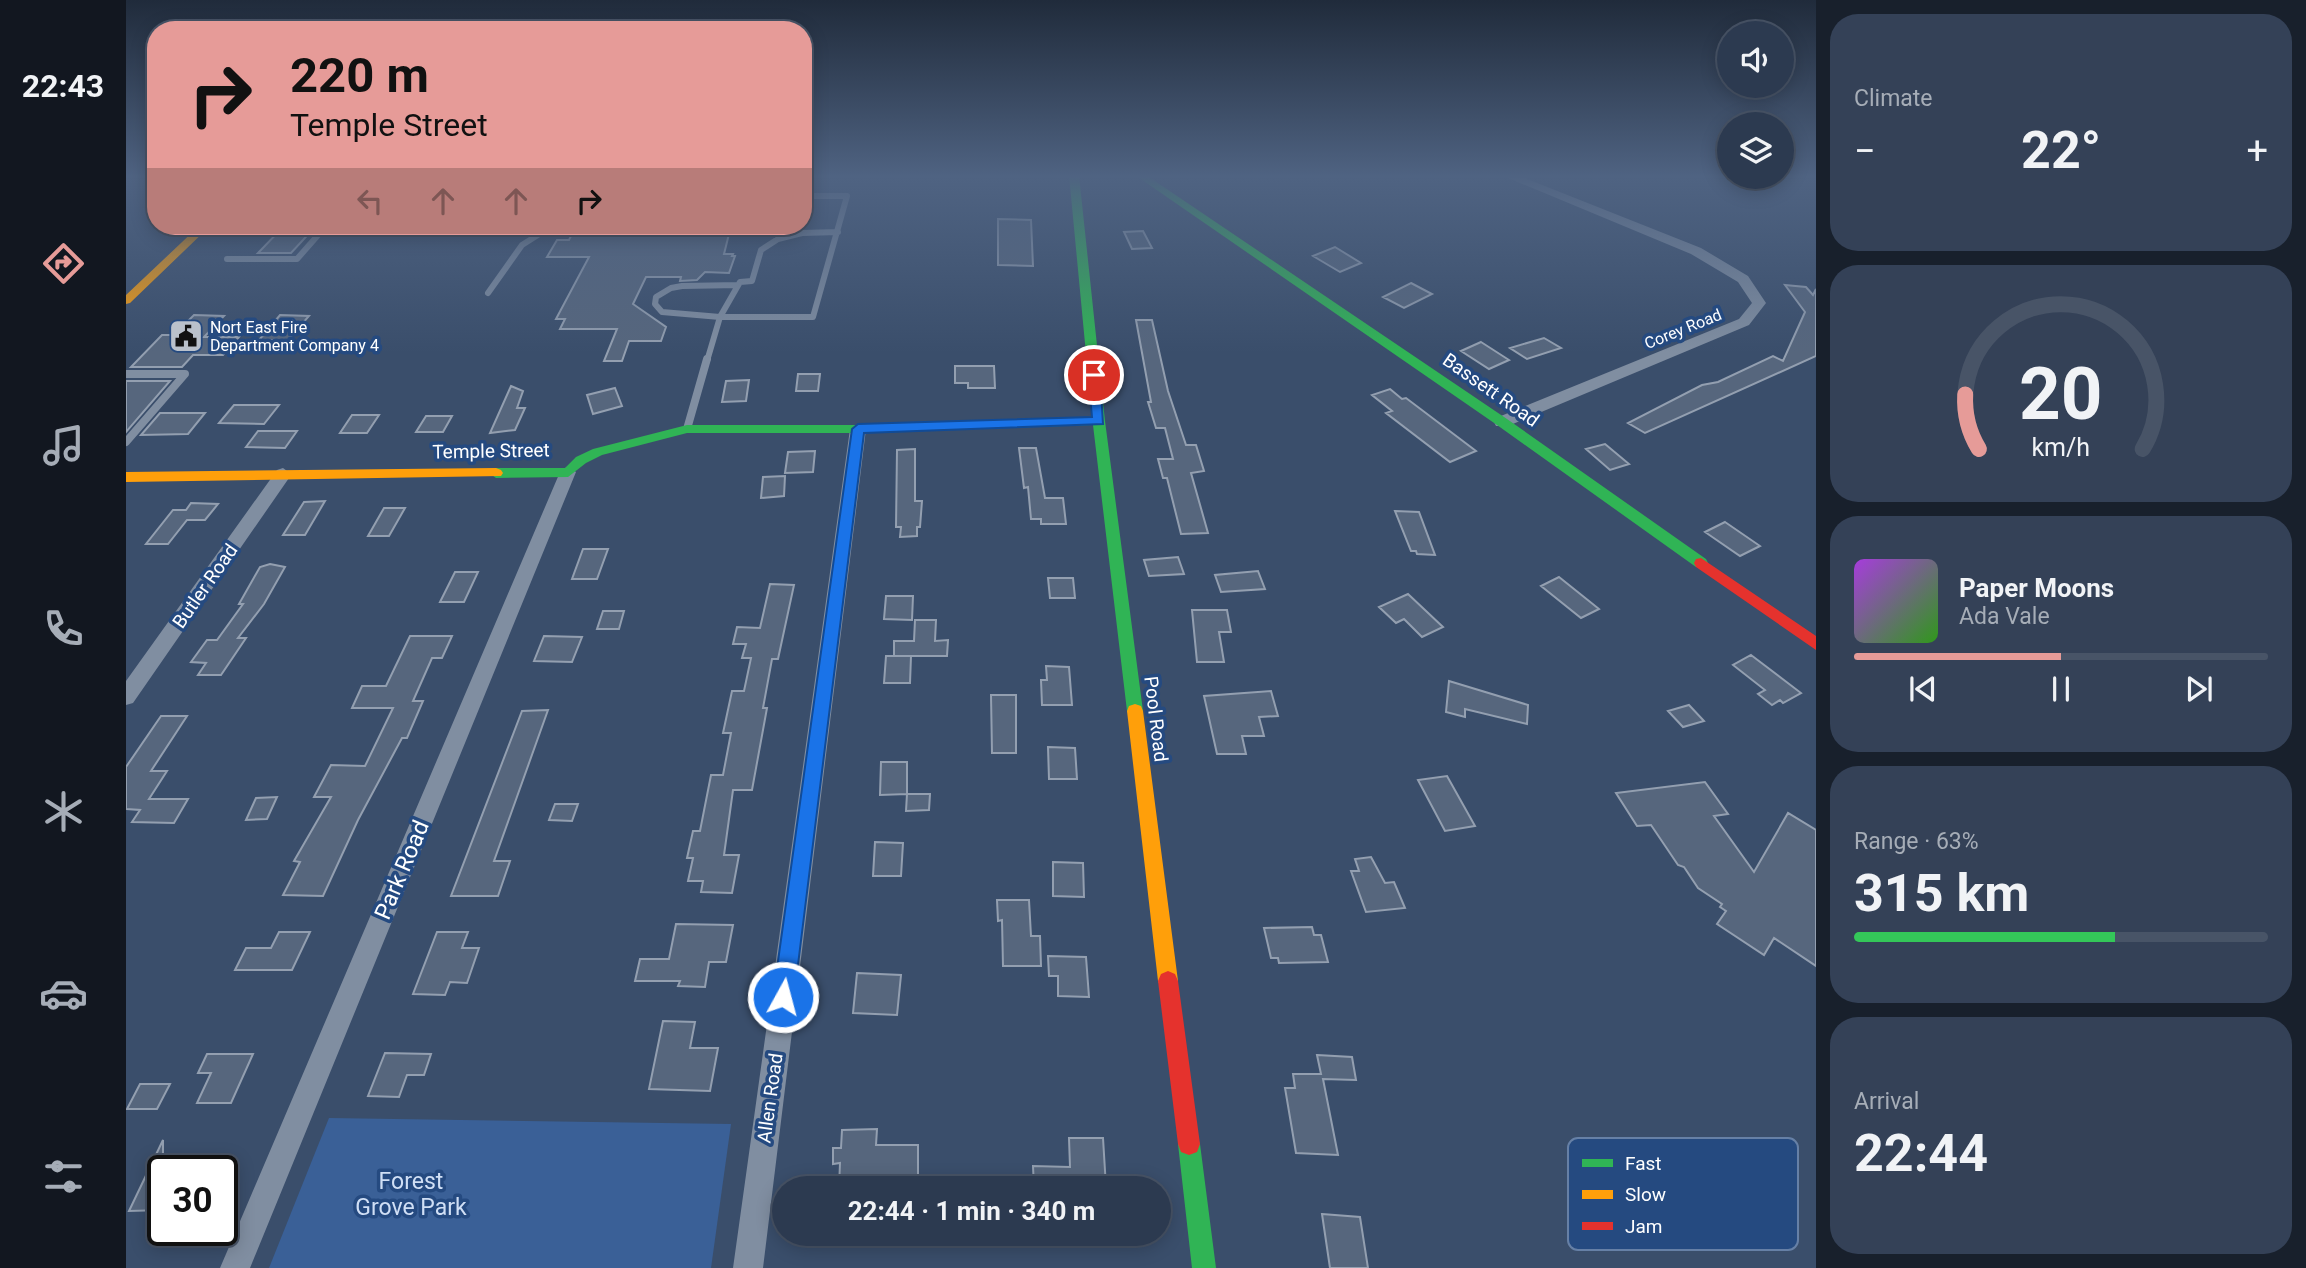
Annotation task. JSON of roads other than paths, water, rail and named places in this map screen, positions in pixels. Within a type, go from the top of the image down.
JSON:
[{"type":"street","name":"Pool Road","points":[[1080,234],[1098,421],[1204,1268]]},
{"type":"street","name":"Bassett Road","points":[[1227,234],[1502,422],[1816,644]]},
{"type":"street","name":"Corey Road","points":[[1502,422],[1744,322],[1759,303],[1743,279],[1696,251],[1654,234]]},
{"type":"street","points":[[126,301],[196,235]]},
{"type":"street","name":"Temple Street","points":[[126,477],[568,472],[581,460],[598,452],[687,429],[858,429],[1098,421]]},
{"type":"street","name":"Allen Road","points":[[748,1268],[858,429]]},
{"type":"street","name":"Park Road","points":[[235,1268],[568,472]]},
{"type":"street","name":"Butler Road","points":[[126,698],[283,474]]},
{"type":"lane","points":[[738,285],[671,288],[656,297],[655,304],[662,312],[720,317],[813,317],[837,234]]},
{"type":"lane","points":[[227,259],[297,259],[318,235]]},
{"type":"lane","points":[[488,293],[522,245],[538,235]]},
{"type":"lane","points":[[778,239],[779,235]]},
{"type":"lane","points":[[687,429],[720,317],[740,282],[752,281],[761,250],[778,239],[794,235]]},
{"type":"lane","points":[[126,374],[185,374],[126,442]]},
{"type":"place","name":"Nort East Fire Department Company 4","points":[[186,336]]},
{"type":"park label","name":"Forest Grove Park","points":[[411,1194]]}]
